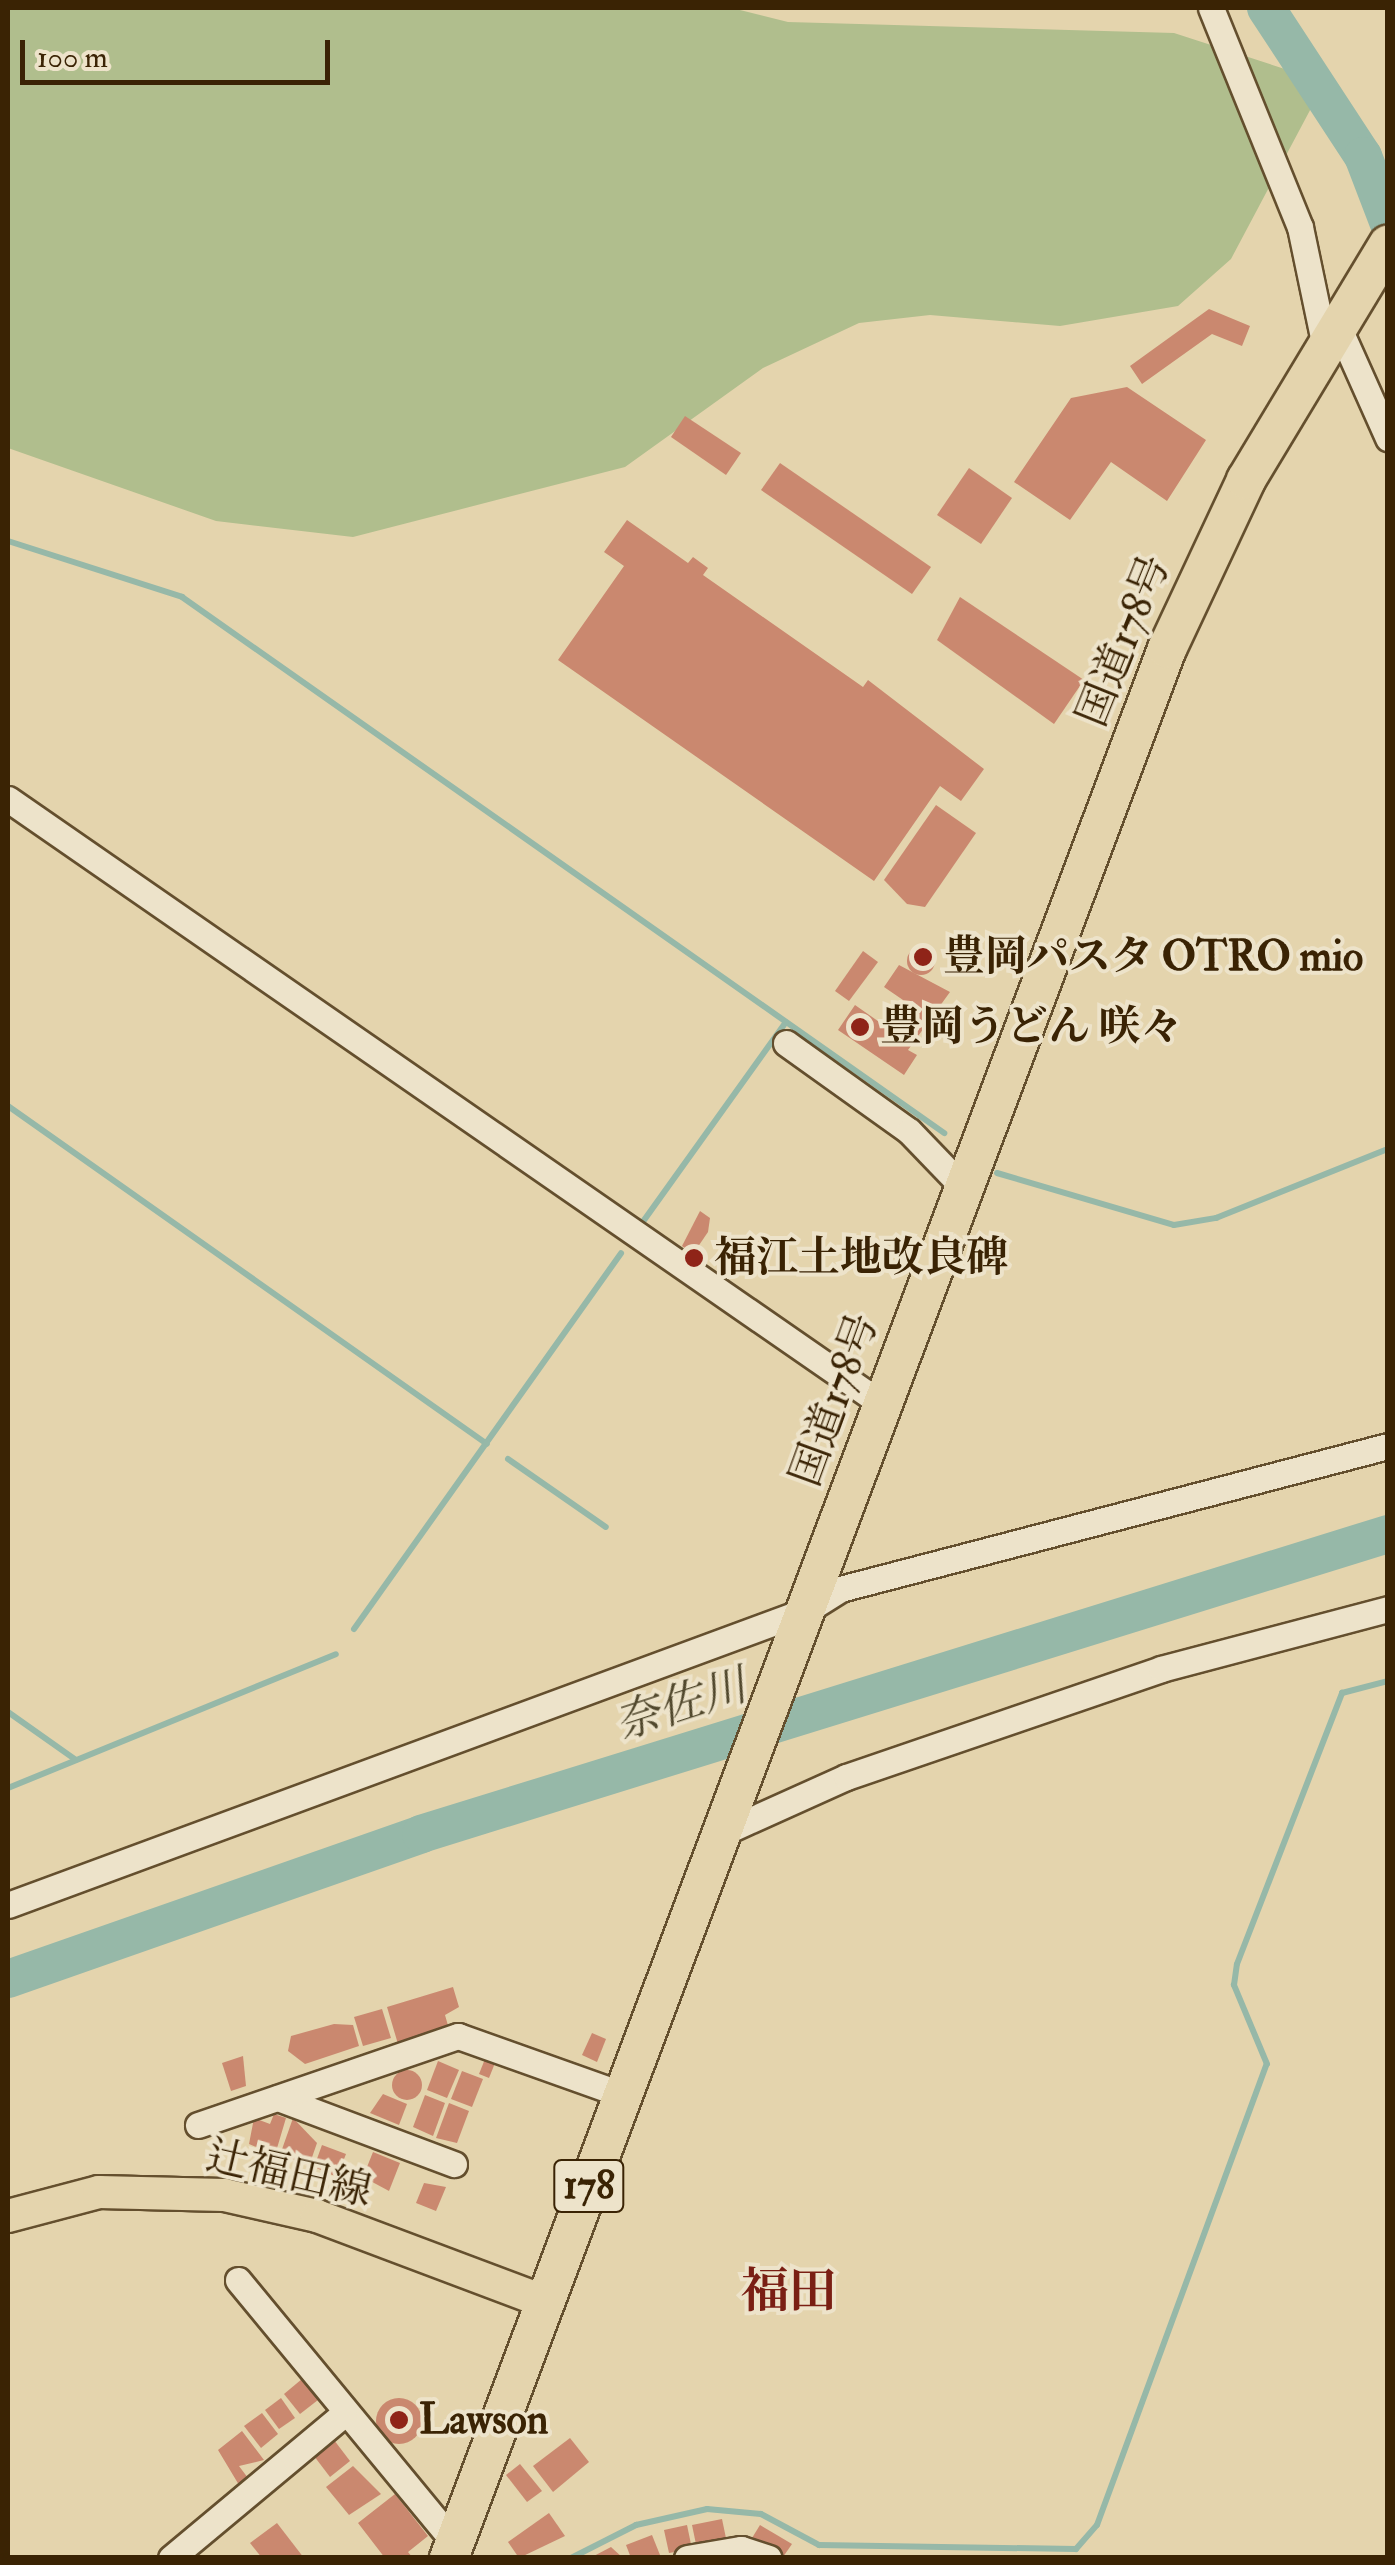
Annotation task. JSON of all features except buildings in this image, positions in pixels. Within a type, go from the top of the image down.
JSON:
[{"type":"highway","name":"国道178号","points":[[451,2550],[803,1619],[962,1186],[1184,608],[1340,323],[1388,245]]},
{"type":"main road","name":"辻福田線","points":[[8,2216],[99,2192],[224,2195],[317,2216],[543,2301]]},
{"type":"street","points":[[1211,8],[1388,438]]},
{"type":"street","points":[[8,799],[882,1404]]},
{"type":"street","points":[[786,1043],[910,1131],[962,1186]]},
{"type":"street","points":[[8,1905],[803,1619],[840,1589],[1388,1446]]},
{"type":"street","points":[[726,1824],[846,1776],[1142,1676],[1388,1609]]},
{"type":"street","points":[[198,2125],[458,2036],[624,2095]]},
{"type":"street","points":[[278,2098],[454,2164]]},
{"type":"street","points":[[238,2280],[451,2550]]},
{"type":"street","points":[[171,2558],[344,2414]]},
{"type":"street","points":[[687,2558],[742,2549],[769,2558]]},
{"type":"green space","points":[[8,8],[732,8],[788,22],[1174,33],[1325,82],[1231,259],[1178,306],[1060,326],[930,315],[859,323],[763,368],[625,467],[353,537],[216,521],[8,448]]},
{"type":"waterway","points":[[1266,8],[1363,156],[1388,221]]},
{"type":"waterway","points":[[8,541],[182,597],[944,1133]]},
{"type":"waterway","points":[[642,1223],[786,1022]]},
{"type":"waterway","points":[[8,1106],[487,1444]]},
{"type":"waterway","points":[[997,1173],[1174,1225],[1216,1218],[1388,1149]]},
{"type":"waterway","points":[[354,1629],[621,1253]]},
{"type":"waterway","points":[[508,1459],[606,1527]]},
{"type":"waterway","name":"奈佐川","points":[[8,1979],[421,1834],[1388,1534]]},
{"type":"waterway","points":[[8,1788],[336,1654]]},
{"type":"waterway","points":[[571,2558],[636,2525],[707,2509],[761,2514],[819,2545],[1076,2549],[1097,2525],[1267,2064],[1234,1985],[1237,1964],[1342,1693],[1388,1681]]},
{"type":"waterway","points":[[8,1712],[76,1760]]},
{"type":"place","name":"豊岡パスタ OTRO mio","points":[[923,957]]},
{"type":"place","name":"豊岡うどん 咲々","points":[[860,1027]]},
{"type":"place","name":"福江土地改良碑","points":[[694,1258]]},
{"type":"place","name":"Lawson","points":[[399,2420]]},
{"type":"district","name":"福田","points":[[789,2293]]}]
